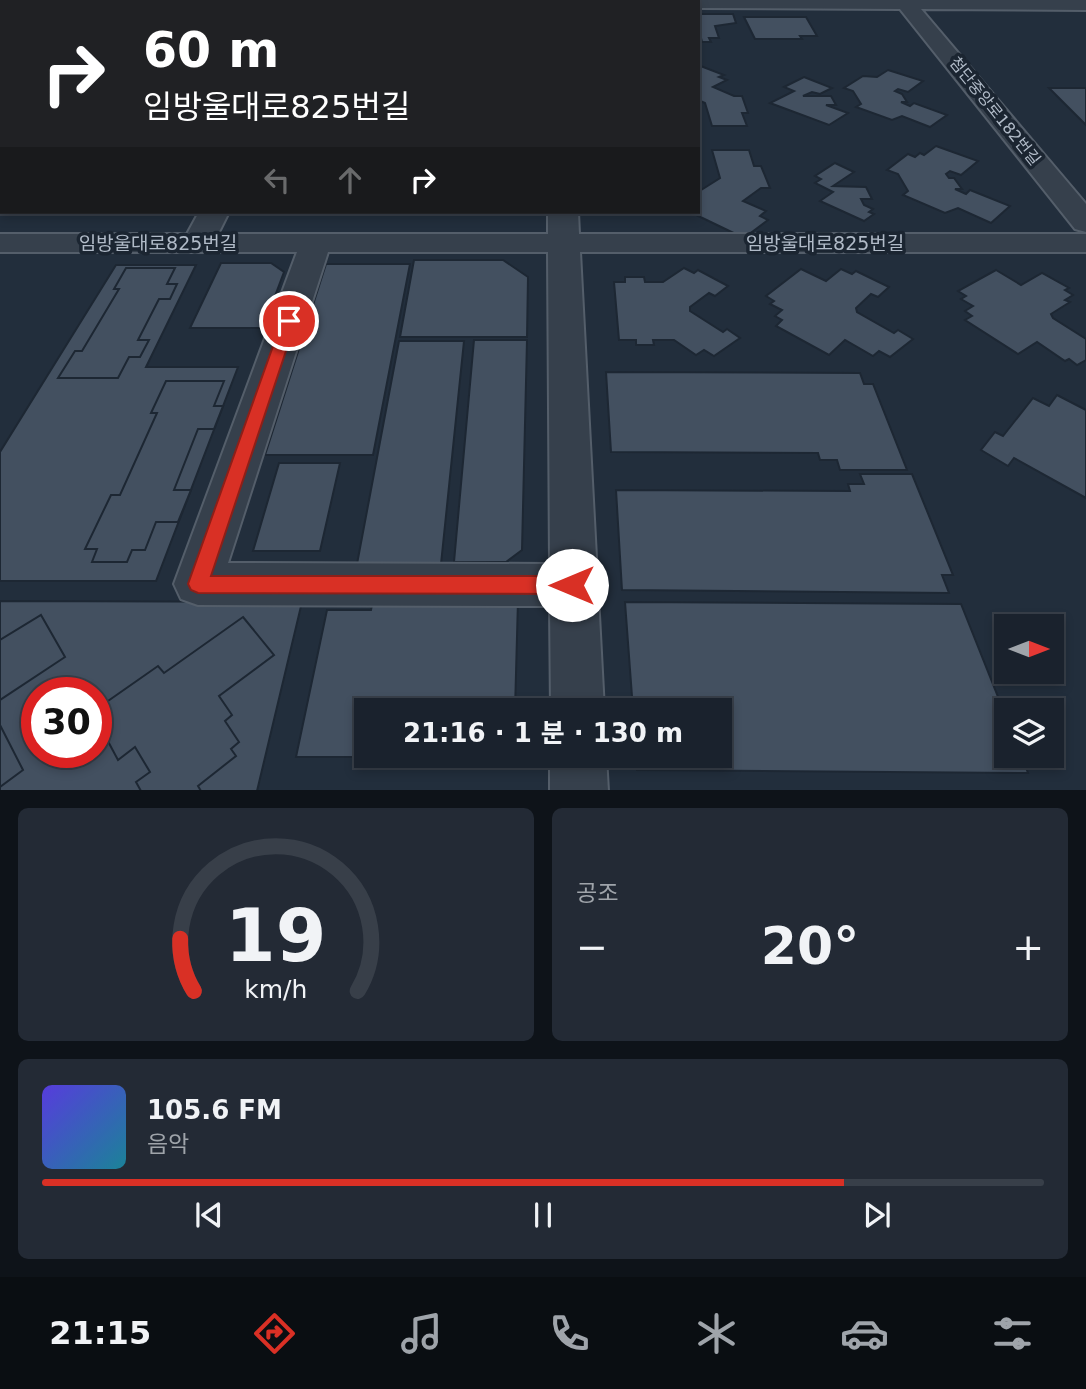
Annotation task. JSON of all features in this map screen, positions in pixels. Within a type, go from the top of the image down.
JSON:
[{"type":"street","name":"첨단중앙로182번길","points":[[904,1],[1086,223]]},
{"type":"street","points":[[700,2],[1086,4]]},
{"type":"street","points":[[198,243],[213,214]]},
{"type":"street","points":[[564,228],[577,698]]},
{"type":"street","name":"임방울대로825번길","points":[[0,243],[316,242],[564,228],[1086,243]]},
{"type":"street","points":[[316,242],[198,584],[572,585]]},
{"type":"street","points":[[578,768],[579,790]]},
{"type":"building","points":[[700,14],[733,14],[736,23],[715,26],[719,38],[709,38],[711,42],[702,42]]},
{"type":"building","points":[[744,17],[806,17],[817,36],[800,36],[802,39],[755,39]]},
{"type":"building","points":[[700,66],[724,75],[719,77],[727,80],[713,87],[734,96],[742,96],[748,113],[742,113],[747,126],[712,126],[705,103],[700,101]]},
{"type":"building","points":[[888,70],[923,81],[908,92],[898,89],[895,91],[902,94],[907,102],[901,102],[910,106],[914,103],[947,115],[930,127],[902,116],[892,120],[856,107],[861,104],[853,91],[844,88],[863,76],[877,77]]},
{"type":"building","points":[[804,77],[832,88],[820,94],[812,92],[803,96],[831,96],[836,105],[826,105],[848,113],[829,125],[770,103],[794,91],[784,87]]},
{"type":"building","points":[[1049,88],[1086,88],[1086,125]]},
{"type":"building","points":[[936,146],[978,161],[961,175],[950,171],[946,174],[949,178],[954,178],[962,189],[955,189],[966,194],[970,190],[1010,206],[991,223],[958,208],[945,213],[903,195],[908,191],[898,174],[887,170],[908,154],[915,157],[920,153],[924,155]]},
{"type":"building","points":[[712,150],[749,150],[754,166],[761,166],[770,188],[761,188],[743,201],[766,211],[760,216],[768,220],[744,238],[694,214],[700,214],[700,191],[720,178]]},
{"type":"building","points":[[835,163],[854,172],[833,186],[866,187],[872,199],[861,199],[864,205],[873,209],[869,212],[874,214],[864,221],[820,201],[833,192],[815,183],[821,179],[815,176]]},
{"type":"building","points":[[414,260],[503,260],[528,277],[527,337],[400,337]]},
{"type":"building","points":[[221,263],[271,263],[284,272],[263,328],[190,328]]},
{"type":"building","points":[[326,264],[410,264],[373,455],[265,455]]},
{"type":"building","points":[[116,265],[196,265],[146,367],[238,367],[156,581],[0,581],[0,452]]},
{"type":"building","points":[[126,268],[175,268],[167,284],[177,284],[170,299],[159,299],[138,340],[149,340],[140,357],[129,357],[118,378],[58,378],[75,351],[82,351],[119,289],[114,289]]},
{"type":"building","points":[[684,268],[694,273],[698,270],[728,286],[715,296],[709,293],[690,307],[690,311],[723,332],[727,329],[740,338],[714,356],[704,350],[696,355],[674,340],[653,340],[654,345],[636,345],[636,340],[619,340],[614,282],[625,282],[625,277],[644,277],[645,282],[663,282]]},
{"type":"building","points":[[801,269],[826,281],[841,269],[852,274],[856,271],[889,287],[878,297],[871,294],[856,308],[857,312],[894,333],[898,330],[913,339],[890,357],[879,351],[873,356],[845,340],[829,355],[776,326],[782,320],[775,316],[782,310],[770,304],[774,301],[766,296]]},
{"type":"building","points":[[996,270],[1021,285],[1042,273],[1069,288],[1065,290],[1073,295],[1065,300],[1070,302],[1051,314],[1086,339],[1086,360],[1077,365],[1069,359],[1065,361],[1037,342],[1018,354],[965,320],[972,316],[965,311],[973,306],[961,299],[966,296],[958,291]]},
{"type":"building","points":[[474,340],[527,340],[522,550],[506,562],[454,562]]},
{"type":"building","points":[[399,341],[464,341],[441,564],[357,564]]},
{"type":"building","points":[[606,372],[860,373],[864,384],[873,384],[907,470],[840,470],[837,460],[820,460],[818,453],[611,452]]},
{"type":"building","points":[[166,381],[224,381],[214,406],[223,406],[214,429],[198,429],[174,490],[191,490],[178,522],[156,522],[145,550],[132,550],[127,562],[92,562],[97,549],[85,549],[111,495],[120,495],[157,413],[151,413]]},
{"type":"building","points":[[1057,395],[1086,410],[1086,498],[1014,458],[1008,466],[981,450],[995,432],[1003,436],[1033,398],[1049,406]]},
{"type":"building","points":[[279,463],[340,463],[320,551],[253,551]]},
{"type":"building","points":[[860,474],[912,474],[953,575],[942,575],[949,593],[622,590],[616,490],[850,491],[848,484],[864,484]]},
{"type":"building","points":[[373,600],[518,600],[515,698],[354,698],[354,757],[296,757],[327,610],[371,610]]},
{"type":"building","points":[[0,601],[302,602],[257,790],[0,790]]},
{"type":"building","points":[[625,602],[961,604],[998,698],[994,698],[994,768],[1026,768],[1028,773],[637,770],[732,768],[732,698],[632,698]]},
{"type":"building","points":[[41,615],[65,657],[35,677],[21,677],[21,686],[0,700],[0,640]]},
{"type":"building","points":[[243,617],[274,655],[219,696],[232,715],[225,721],[239,742],[231,749],[236,756],[198,786],[200,790],[140,790],[136,782],[150,772],[135,747],[118,760],[112,749],[112,698],[158,666],[164,673]]},
{"type":"building","points":[[0,725],[23,770],[0,787]]},
{"type":"route","points":[[289,321],[198,584],[572,585]]}]
